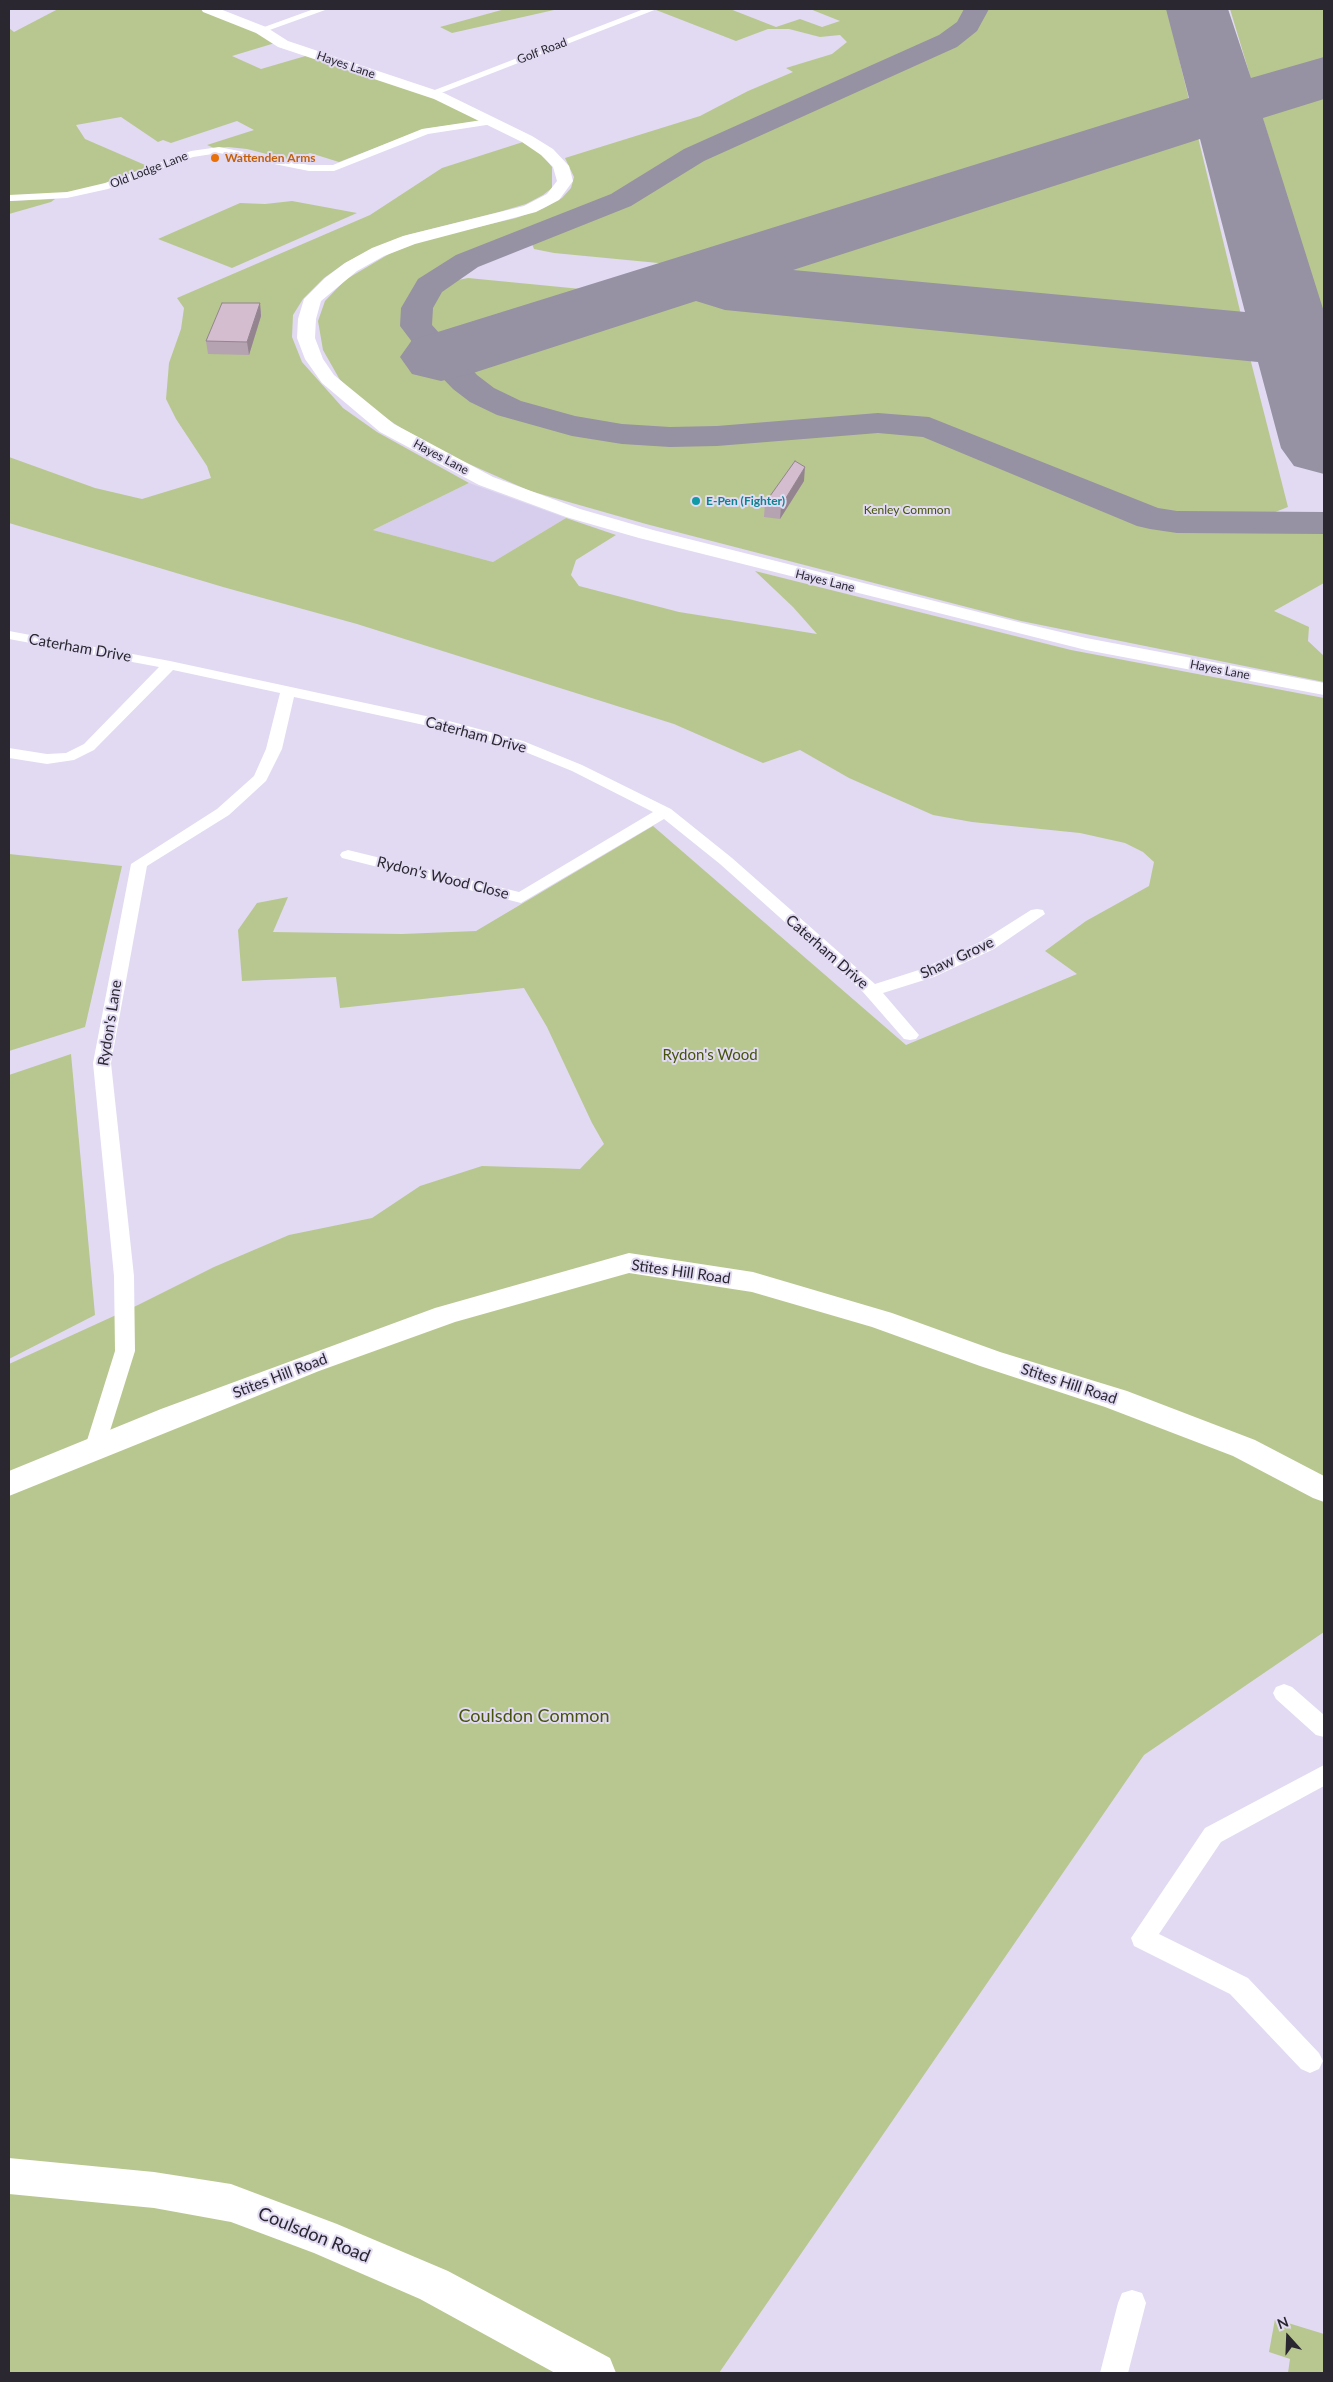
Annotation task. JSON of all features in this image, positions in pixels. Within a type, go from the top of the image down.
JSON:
[{"type":"street","name":"Hayes Lane","points":[[208,9],[261,30],[283,44],[432,93],[466,108],[548,152],[561,166],[565,181],[553,197],[530,209],[409,240],[378,252],[351,267],[313,299],[307,319],[306,338],[314,359],[328,379],[356,405],[387,428],[486,481],[573,513],[646,534],[1095,646],[1324,689]]},
{"type":"street","points":[[261,30],[323,9]]},
{"type":"street","name":"Golf Road","points":[[432,93],[652,9]]},
{"type":"street","name":"Old Lodge Lane","points":[[9,198],[62,196],[108,186],[191,154],[219,150],[309,168],[334,168],[426,132],[489,122]]},
{"type":"street","name":"Caterham Drive","points":[[9,635],[170,665],[518,744],[576,768],[665,812],[726,861],[872,991],[910,1035]]},
{"type":"street","points":[[9,753],[47,759],[69,757],[89,747],[170,665]]},
{"type":"street","name":"Rydon's Lane","points":[[94,1450],[124,1351],[124,1276],[102,1063],[138,864],[223,812],[261,778],[274,749],[288,691]]},
{"type":"street","name":"Rydon's Wood Close","points":[[348,855],[521,898],[665,812]]},
{"type":"street","name":"Shaw Grove","points":[[872,991],[928,973],[980,949],[1037,914]]},
{"type":"street","name":"Stites Hill Road","points":[[9,1484],[272,1378],[445,1315],[629,1263],[753,1282],[882,1320],[990,1359],[1116,1399],[1244,1448],[1324,1490]]},
{"type":"street","points":[[1284,1693],[1324,1728]]},
{"type":"street","points":[[1310,2061],[1239,1986],[1142,1938],[1213,1835],[1324,1775]]},
{"type":"street","name":"Coulsdon Road","points":[[9,2176],[154,2190],[231,2203],[323,2236],[434,2285],[595,2373]]},
{"type":"street","points":[[1114,2373],[1132,2303]]},
{"type":"shaded area","points":[[469,483],[566,518],[493,562],[373,530]]},
{"type":"green space","points":[[58,9],[202,10],[256,31],[275,43],[232,56],[261,69],[309,55],[427,94],[480,121],[424,129],[339,162],[310,153],[294,161],[247,149],[214,148],[207,145],[254,130],[237,121],[171,143],[163,140],[158,142],[121,117],[76,125],[85,139],[152,168],[107,184],[70,193],[9,197],[9,28],[14,32]]},
{"type":"green space","points":[[505,9],[554,10],[452,33],[440,27]]},
{"type":"green space","name":"Kenley Common","points":[[730,9],[776,27],[800,19],[822,27],[840,21],[810,9],[970,9],[961,24],[941,39],[689,153],[616,197],[473,253],[445,268],[423,284],[410,306],[408,327],[459,384],[476,397],[503,410],[529,419],[569,429],[619,437],[671,441],[720,440],[877,427],[930,432],[1146,521],[1177,526],[1324,527],[1324,583],[1274,611],[1309,627],[1308,641],[1324,656],[1324,682],[1021,621],[646,524],[530,491],[460,460],[401,428],[363,403],[340,380],[323,350],[318,321],[325,301],[345,280],[389,254],[423,240],[516,218],[544,208],[562,198],[571,188],[574,177],[565,158],[700,116],[748,91],[793,72],[786,68],[832,54],[847,42],[840,35],[820,37],[789,29],[768,29],[736,41],[656,10]]},
{"type":"green space","points":[[988,9],[1167,9],[1242,319],[554,253],[534,249],[532,244],[534,240],[543,235],[630,202],[706,155],[959,39],[975,28]]},
{"type":"green space","points":[[1230,9],[1322,9],[1324,11],[1324,321]]},
{"type":"green space","name":"Coulsdon Common","points":[[523,142],[541,153],[552,167],[552,188],[543,195],[526,204],[407,235],[374,248],[345,263],[324,278],[303,299],[293,315],[292,337],[302,362],[343,408],[377,432],[469,483],[373,530],[493,562],[566,518],[616,535],[576,560],[571,575],[579,586],[679,612],[817,634],[793,607],[755,571],[1071,650],[1324,698],[1324,1632],[1144,1755],[719,2373],[9,2373],[9,1364],[138,1305],[214,1267],[289,1235],[372,1218],[420,1186],[482,1166],[580,1169],[604,1144],[592,1123],[547,1027],[524,988],[340,1008],[336,977],[242,981],[238,930],[257,903],[288,897],[273,932],[402,934],[476,931],[653,826],[906,1045],[1077,974],[1045,951],[1086,921],[1149,886],[1154,862],[1143,852],[1125,843],[1080,833],[972,822],[933,815],[849,778],[800,750],[763,763],[674,724],[357,624],[223,587],[9,523],[9,457],[95,488],[142,499],[211,478],[207,466],[176,419],[166,399],[169,363],[181,329],[184,308],[177,298],[370,215],[442,168]]},
{"type":"green space","points":[[55,199],[51,202],[9,214],[9,201]]},
{"type":"green space","points":[[292,201],[357,213],[232,268],[158,239],[240,203],[265,204]]},
{"type":"green space","points":[[468,278],[1249,354],[1288,507],[1265,516],[1154,512],[940,423],[874,418],[683,432],[631,430],[538,413],[502,398],[485,386],[466,371],[426,326],[430,301],[443,283]]},
{"type":"green space","points":[[9,854],[122,866],[85,1027],[9,1051]]},
{"type":"green space","points":[[71,1054],[95,1315],[9,1359],[9,1075]]},
{"type":"green space","points":[[1275,2319],[1324,2334],[1324,2373],[1288,2373],[1290,2359],[1269,2352]]},
{"type":"building","points":[[222,303],[260,303],[247,342],[206,341]]},
{"type":"building","points":[[795,461],[805,467],[781,506],[765,503]]},
{"type":"taxiway","points":[[976,9],[968,26],[948,41],[694,155],[621,200],[467,261],[429,286],[417,308],[416,326],[441,357],[465,382],[482,395],[509,408],[572,426],[622,434],[670,437],[717,436],[878,423],[929,427],[1150,518],[1177,522],[1324,523]]},
{"type":"runway","points":[[1197,9],[1226,108]]},
{"type":"runway","points":[[1226,108],[1324,77]]},
{"type":"runway","points":[[441,357],[1226,108]]},
{"type":"runway","points":[[1226,108],[1293,341]]},
{"type":"runway","points":[[725,287],[1293,341]]},
{"type":"runway","points":[[1293,341],[1324,344]]},
{"type":"runway","points":[[1293,341],[1324,448]]},
{"type":"place","name":"Wattenden Arms","points":[[215,158]]},
{"type":"place","name":"E-Pen (Fighter)","points":[[696,501]]},
{"type":"park label","name":"Rydon's Wood","points":[[710,1055]]}]
